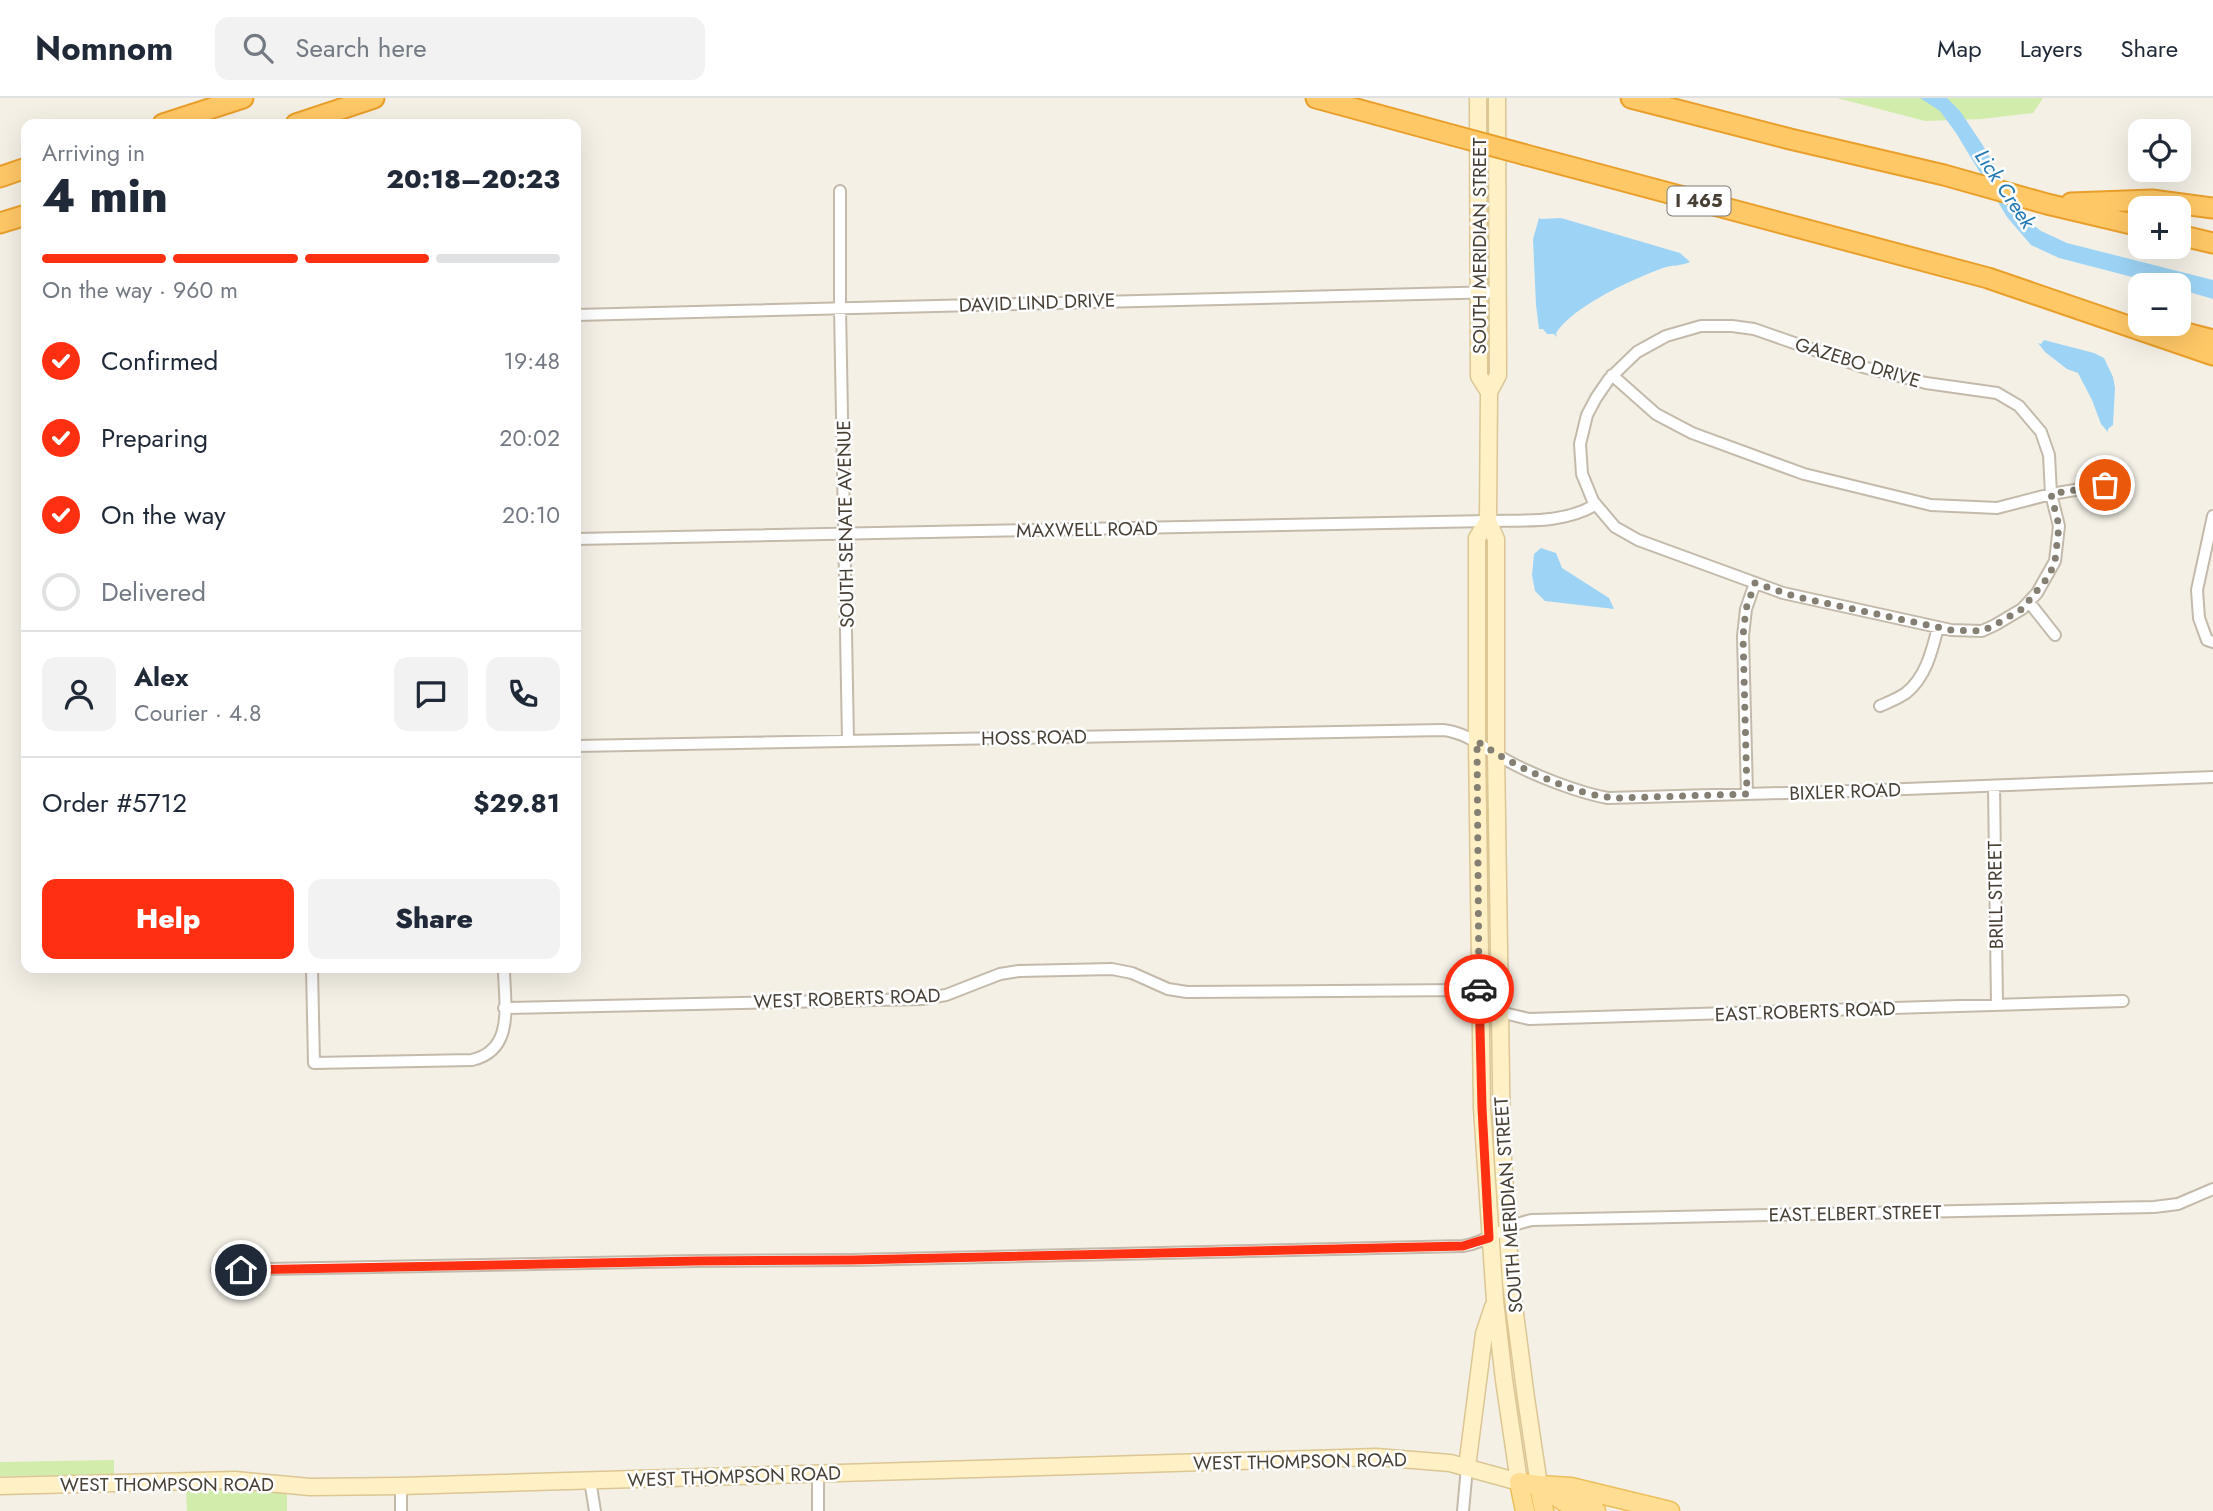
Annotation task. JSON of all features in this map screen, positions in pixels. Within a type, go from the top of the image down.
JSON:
[{"type":"highway","points":[[178,119],[243,98]]},
{"type":"highway","points":[[311,119],[374,98]]},
{"type":"highway","name":"I 465","points":[[1316,98],[2128,318]]},
{"type":"highway","points":[[1631,98],[2128,223]]},
{"type":"highway","points":[[0,177],[21,170]]},
{"type":"highway","points":[[2047,204],[2152,200],[2213,208]]},
{"type":"highway","points":[[0,223],[21,217]]},
{"type":"highway","points":[[2191,238],[2213,243]]},
{"type":"highway","points":[[2035,293],[2213,355]]},
{"type":"highway","points":[[2191,334],[2213,340]]},
{"type":"main road","name":"SOUTH MERIDIAN STREET","points":[[1478,98],[1479,376],[1489,392]]},
{"type":"main road","name":"SOUTH MERIDIAN STREET","points":[[1497,98],[1498,375],[1489,392],[1488,521],[1496,539],[1487,748],[1489,1003],[1502,1132],[1495,1301],[1504,1380],[1525,1511]]},
{"type":"main road","name":"SOUTH MERIDIAN STREET","points":[[1488,521],[1477,538],[1487,748],[1489,1003],[1482,1108],[1498,1233],[1516,1326],[1544,1511]]},
{"type":"main road","name":"SOUTH MERIDIAN STREET","points":[[1467,1467],[1484,1334],[1495,1301]]},
{"type":"main road","name":"WEST THOMPSON ROAD","points":[[0,1486],[235,1480],[310,1487],[401,1486],[1376,1457],[1434,1461],[1519,1482]]},
{"type":"main road","points":[[1519,1482],[1571,1487],[1670,1511]]},
{"type":"main road","points":[[1539,1486],[1564,1502],[1596,1511]]},
{"type":"street","name":"SOUTH SENATE AVENUE","points":[[840,191],[848,740]]},
{"type":"street","name":"DAVID LIND DRIVE","points":[[581,314],[1499,292]]},
{"type":"street","name":"GAZEBO DRIVE","points":[[1595,505],[1582,474],[1580,444],[1591,407],[1612,375],[1637,352],[1662,338],[1701,326],[1732,326],[1768,333],[1846,361],[1926,383],[1997,393],[2019,406],[2041,432],[2049,455],[2051,494],[2059,526],[2055,561],[2049,576],[2029,602]]},
{"type":"street","points":[[1612,375],[1656,414],[1692,433],[1804,474],[1931,505],[1997,508],[2051,494],[2105,485]]},
{"type":"street","name":"MAXWELL ROAD","points":[[581,539],[1556,519],[1595,505]]},
{"type":"street","points":[[1595,505],[1615,527],[1634,539],[1797,597],[1951,630],[1982,631],[2029,602],[2055,635]]},
{"type":"street","points":[[2213,516],[2197,590],[2199,618],[2207,640],[2213,642]]},
{"type":"street","points":[[1747,794],[1743,636],[1746,609],[1755,583]]},
{"type":"street","points":[[1881,706],[1905,694],[1919,680],[1930,656],[1938,627]]},
{"type":"street","name":"HOSS ROAD","points":[[581,746],[1443,730],[1461,733],[1487,748]]},
{"type":"street","name":"BIXLER ROAD","points":[[1487,748],[1510,762],[1581,791],[1618,798],[2213,777]]},
{"type":"street","name":"BRILL STREET","points":[[1994,786],[1997,1005]]},
{"type":"street","name":"WEST ROBERTS ROAD","points":[[504,1007],[922,999],[946,995],[1005,973],[1106,969],[1132,973],[1168,989],[1187,992],[1463,990],[1489,1003]]},
{"type":"street","points":[[312,973],[314,1063],[477,1060],[491,1053],[500,1040],[504,1026],[504,973]]},
{"type":"street","name":"EAST ROBERTS ROAD","points":[[1489,1003],[1517,1018],[1529,1019],[2123,1001]]},
{"type":"street","name":"EAST ELBERT STREET","points":[[216,1270],[853,1260],[1463,1246],[1520,1222],[1532,1220],[2154,1207],[2178,1204],[2213,1189]]},
{"type":"street","name":"SOUTH MERIDIAN STREET","points":[[1463,1511],[1467,1467]]},
{"type":"street","points":[[818,1473],[818,1511]]},
{"type":"street","points":[[590,1480],[595,1511]]},
{"type":"street","points":[[401,1486],[401,1511]]},
{"type":"green space","points":[[1837,98],[2043,98],[2033,113],[1981,119],[1925,121]]},
{"type":"green space","points":[[114,1460],[114,1475],[0,1476],[0,1462]]},
{"type":"green space","points":[[186,1489],[287,1491],[287,1511],[187,1511]]},
{"type":"water","name":"Lick Creek","points":[[1920,98],[1947,98],[1960,111],[2020,208],[2041,231],[2067,243],[2185,273],[2128,273],[2128,276],[2059,258],[2031,245],[2007,217],[1940,111]]},
{"type":"water","points":[[1539,218],[1561,218],[1680,253],[1690,262],[1663,268],[1589,303],[1564,323],[1556,333],[1557,337],[1539,329],[1533,239]]},
{"type":"water","name":"Lick Creek","points":[[2191,274],[2213,280],[2213,299],[2191,293]]},
{"type":"water","points":[[2044,340],[2104,358],[2115,388],[2113,425],[2108,432],[2101,424],[2078,373],[2067,369],[2045,352],[2038,343],[2041,344]]},
{"type":"water","points":[[1541,548],[1556,553],[1562,568],[1609,598],[1614,609],[1545,601],[1535,591],[1532,575],[1534,554]]},
{"type":"way so far","points":[[1479,989],[1477,741],[1510,762],[1581,791],[1608,798],[1747,794],[1743,627],[1755,583],[1797,597],[1951,630],[1982,631],[2022,609],[2049,576],[2055,561],[2059,526],[2051,494],[2105,485]]},
{"type":"route","points":[[241,1270],[853,1260],[1474,1244],[1489,1238],[1479,989]]}]
